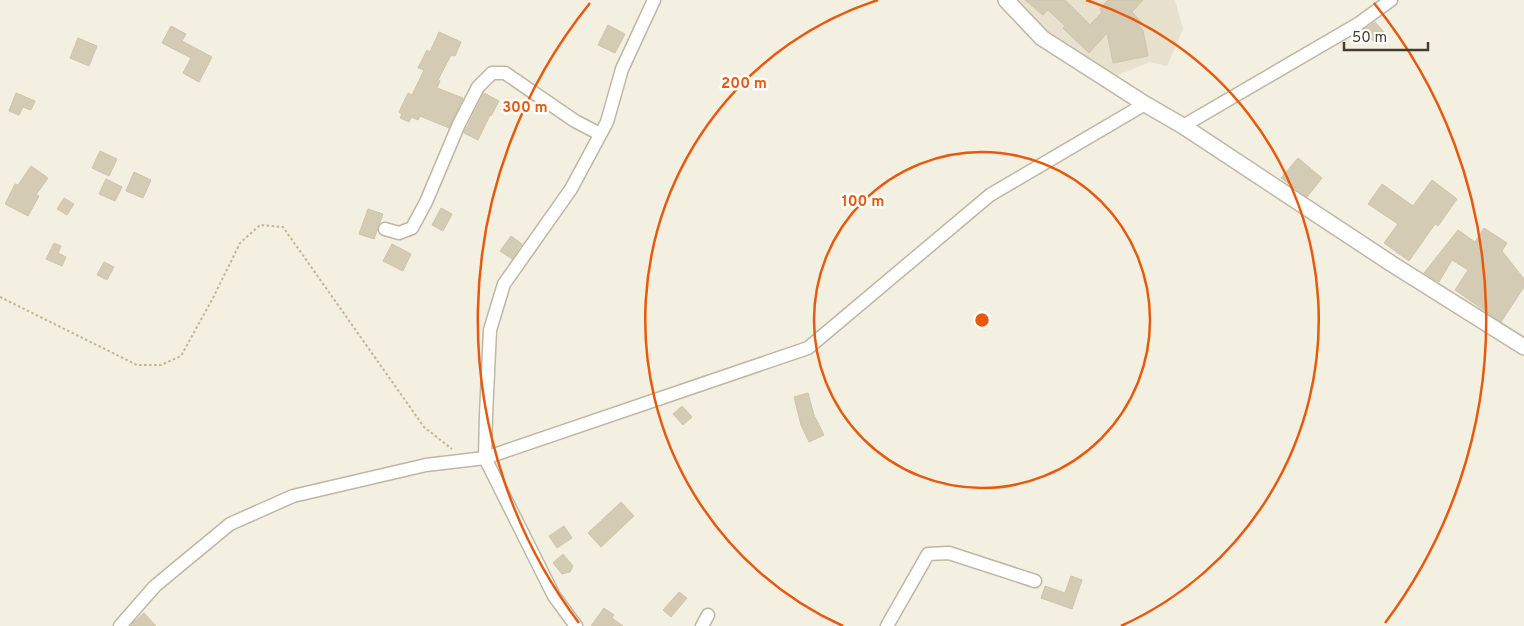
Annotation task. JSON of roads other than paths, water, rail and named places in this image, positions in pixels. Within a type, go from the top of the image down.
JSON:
[{"type":"street","points":[[576,626],[554,596],[485,458],[490,330],[504,284],[571,189],[607,122],[622,68],[654,0]]},
{"type":"street","points":[[1006,0],[1042,38],[1183,126],[1392,264],[1524,347]]},
{"type":"street","points":[[1183,126],[1358,24],[1391,0]]},
{"type":"street","points":[[385,229],[399,233],[412,228],[426,202],[459,124],[478,87],[492,73],[505,73],[575,121],[600,134]]},
{"type":"street","points":[[120,626],[155,586],[230,524],[293,496],[426,464],[485,458],[808,348],[990,195],[1146,104]]},
{"type":"street","points":[[887,626],[928,554],[949,552],[1034,581]]}]
